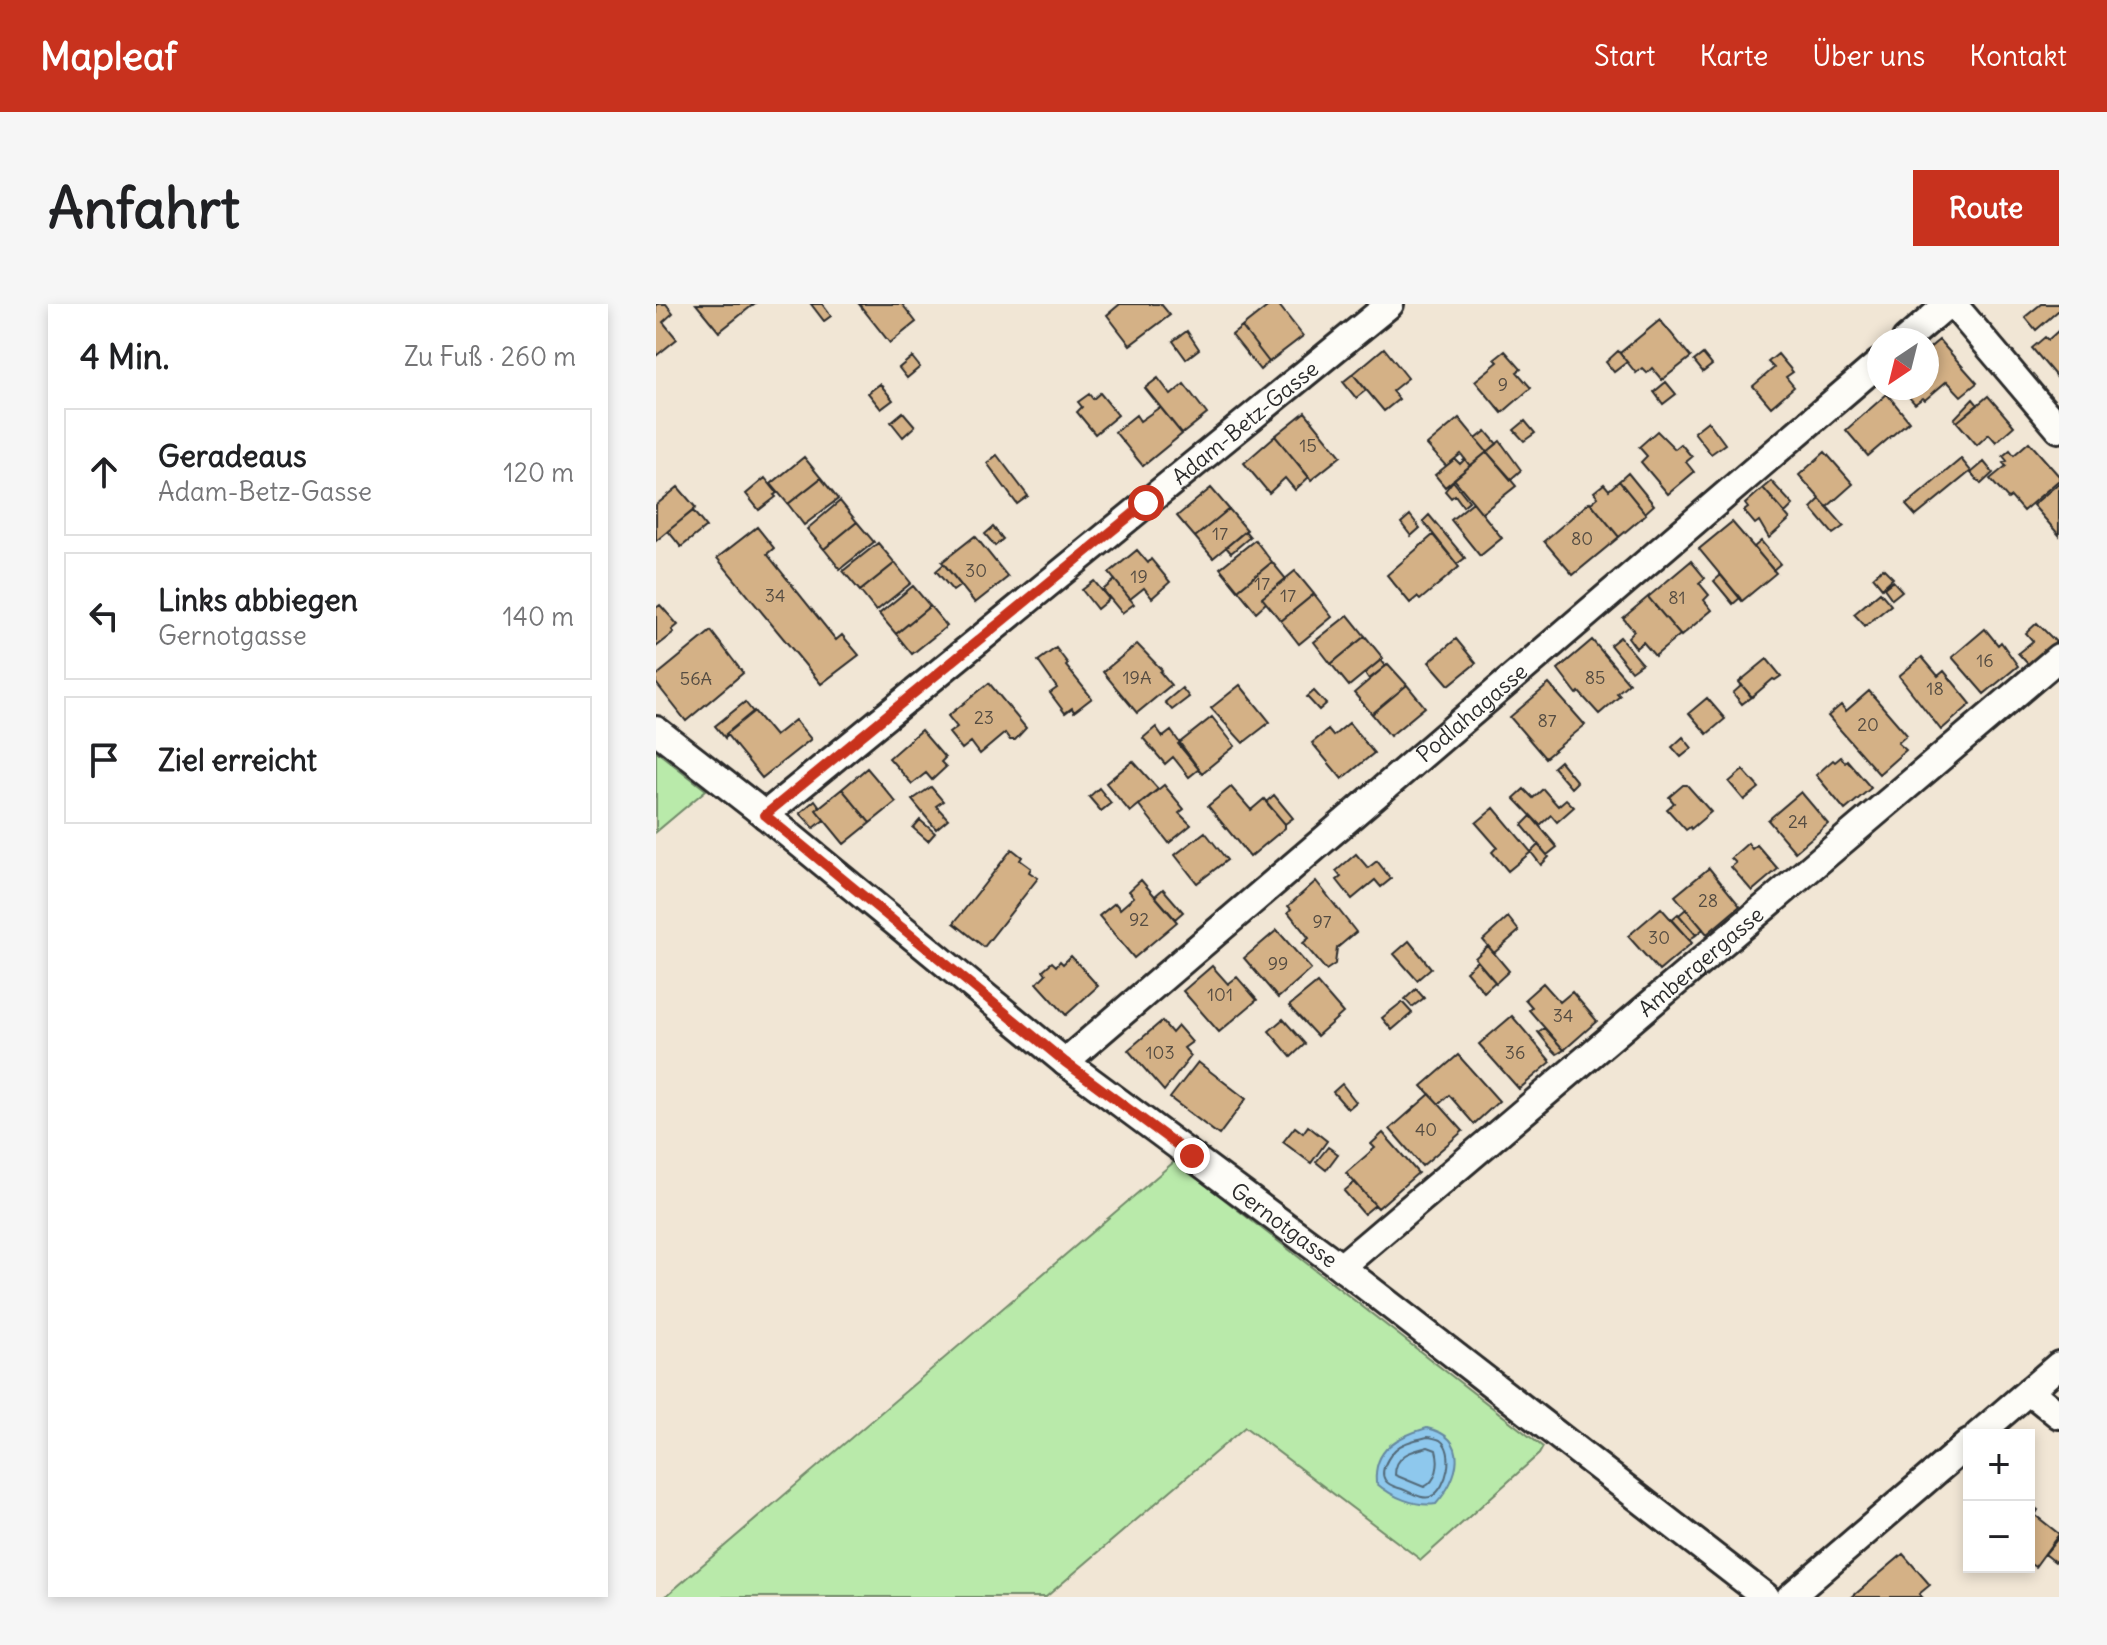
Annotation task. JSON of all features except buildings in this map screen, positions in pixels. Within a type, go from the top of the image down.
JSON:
[{"type":"street","name":"Adam-Betz-Gasse","points":[[765,815],[1390,304]]},
{"type":"street","points":[[1921,328],[1951,304],[2059,429]]},
{"type":"street","name":"Podlahagasse","points":[[1065,1062],[1867,373]]},
{"type":"street","name":"Ambergergasse","points":[[1341,1267],[2059,657]]},
{"type":"street","name":"Gernotgasse","points":[[656,730],[765,815],[1065,1062],[1341,1267],[1766,1597]]},
{"type":"street","points":[[1985,1429],[2059,1365]]},
{"type":"street","points":[[2029,1391],[2059,1415]]},
{"type":"street","points":[[1790,1597],[1963,1448]]},
{"type":"green space","points":[[656,751],[706,790],[656,832]]},
{"type":"green space","points":[[1175,1161],[1543,1447],[1539,1454],[1421,1560],[1245,1427],[1046,1597],[665,1597]]},
{"type":"water","points":[[1427,1428],[1450,1440],[1457,1460],[1444,1494],[1436,1504],[1428,1505],[1404,1500],[1376,1483],[1376,1471],[1383,1452],[1407,1435]]},
{"type":"route","points":[[1146,503],[765,815],[1065,1062],[1192,1156]]}]
